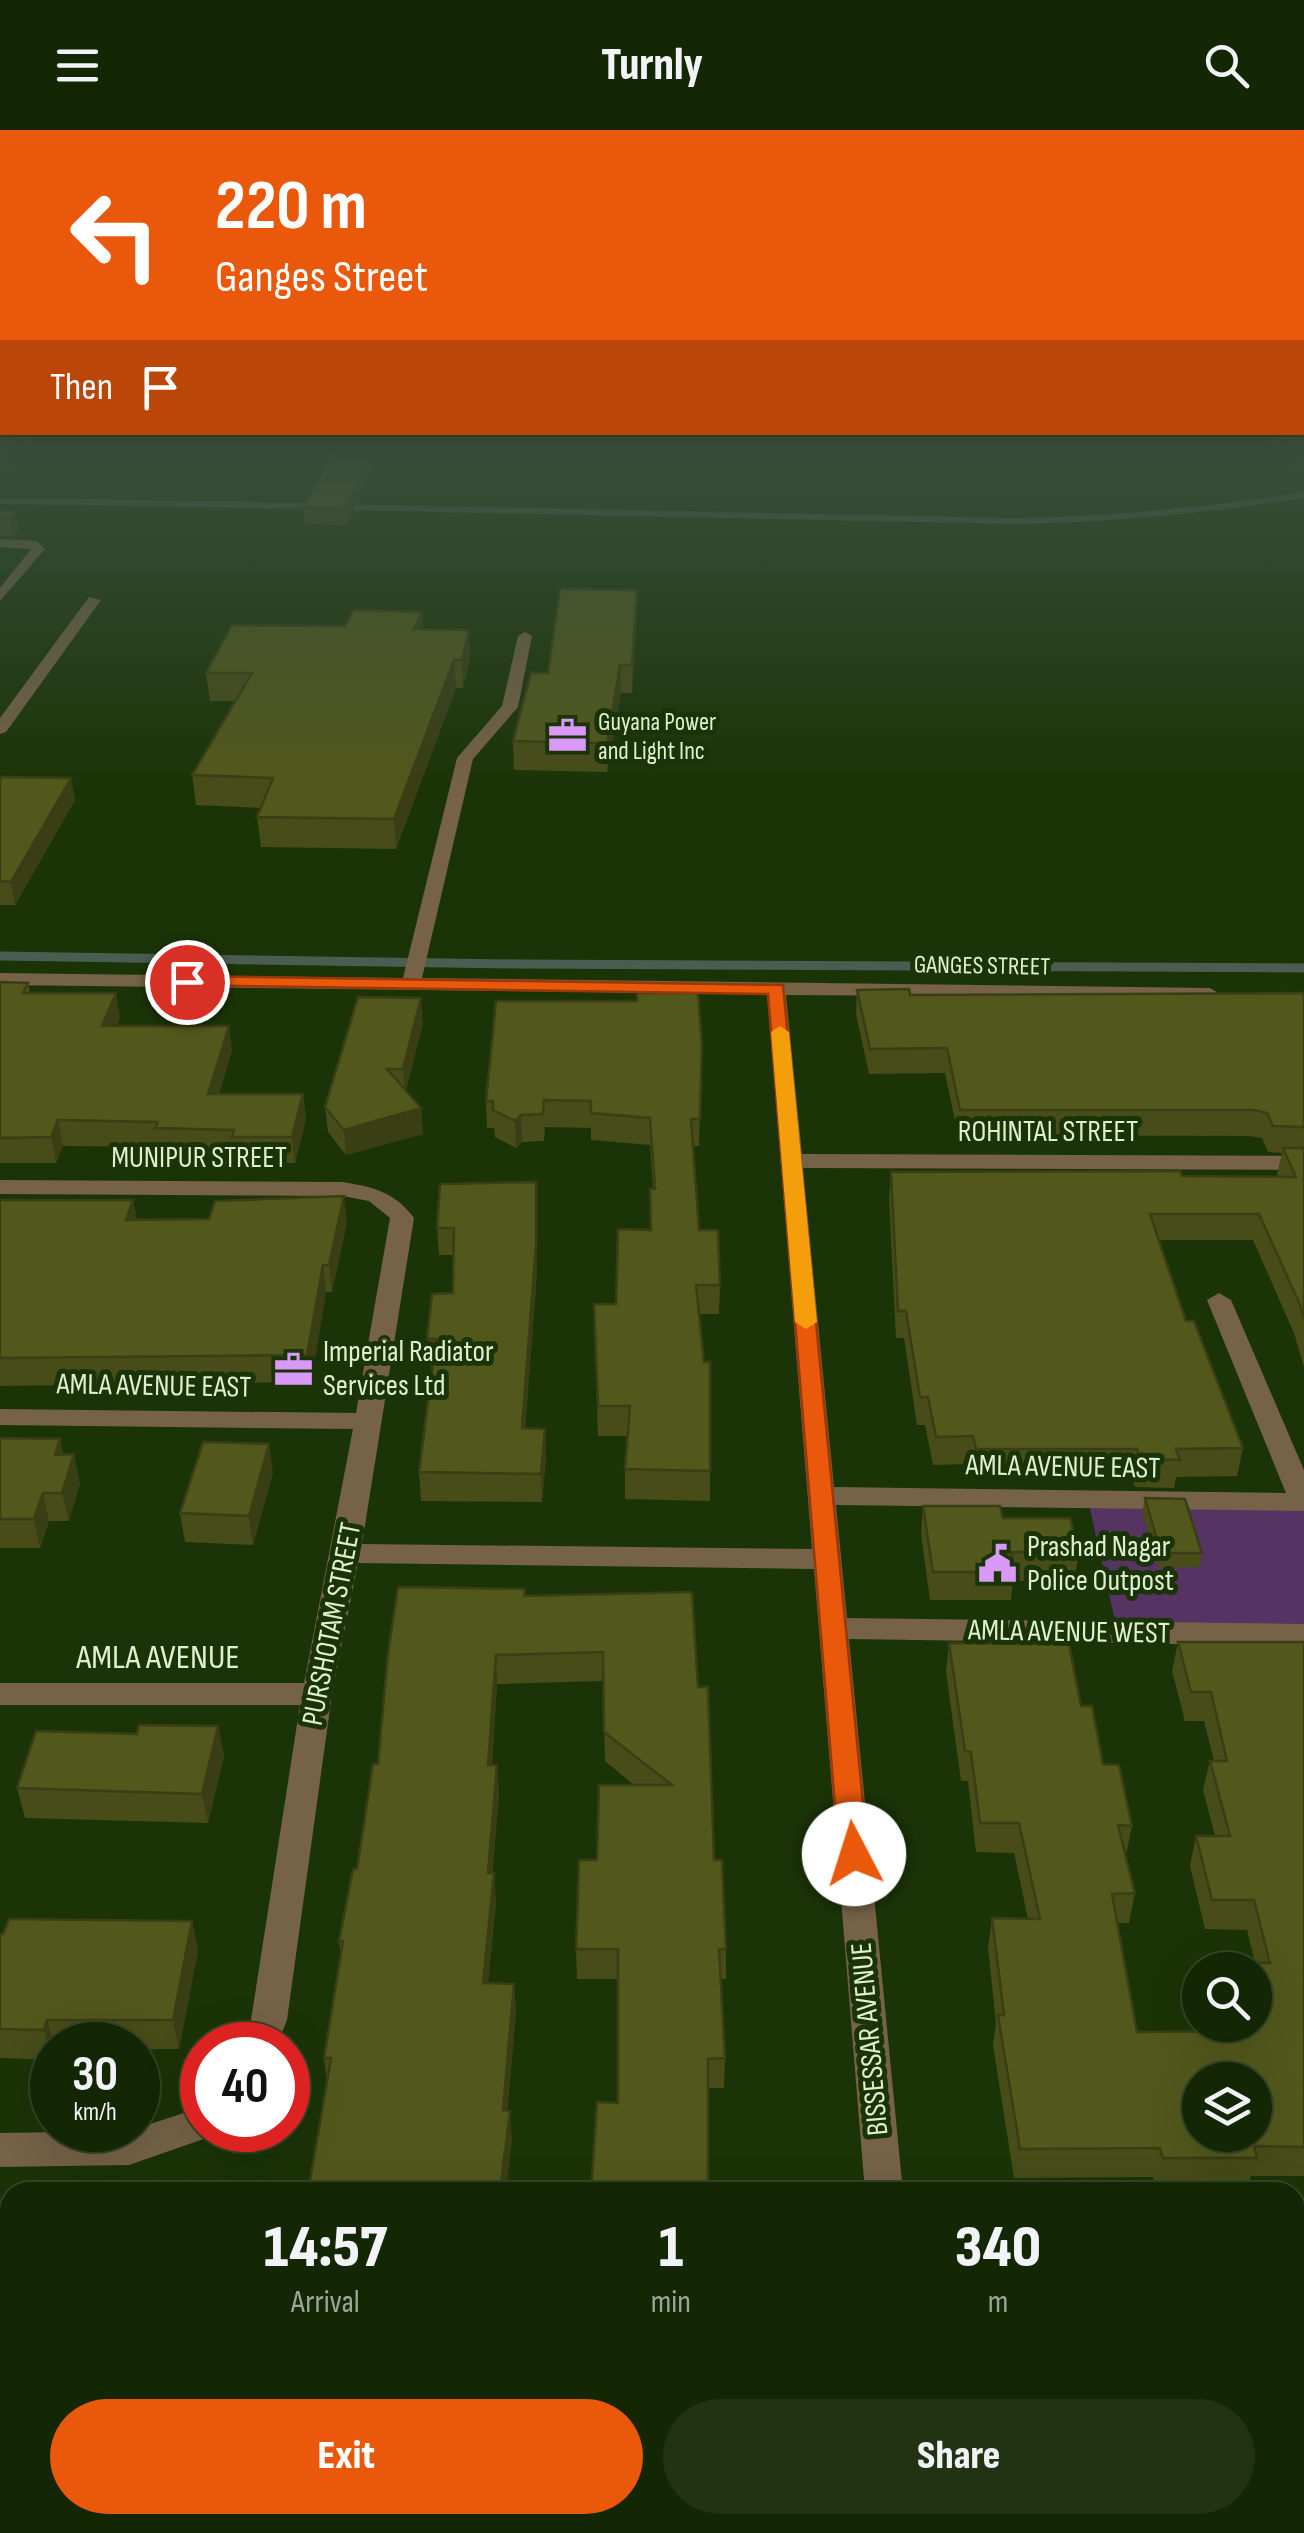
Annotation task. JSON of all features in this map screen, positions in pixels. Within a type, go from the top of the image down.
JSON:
[{"type":"street","points":[[0,597],[29,559]]},
{"type":"street","points":[[0,729],[94,600]]},
{"type":"street","points":[[413,976],[465,758],[510,707],[524,636]]},
{"type":"street","name":"GANGES STREET","points":[[0,979],[413,976],[776,989],[1226,994]]},
{"type":"street","name":"BISSESSAR AVENUE","points":[[776,989],[883,2182]]},
{"type":"street","name":"ROHINTAL STREET","points":[[791,1161],[1304,1163]]},
{"type":"street","name":"MUNIPUR STREET","points":[[0,1187],[343,1189],[377,1194],[393,1205]]},
{"type":"street","name":"PURSHOTAM STREET","points":[[267,2022],[317,1694],[346,1553],[402,1218],[393,1205]]},
{"type":"street","points":[[1219,1300],[1304,1502]]},
{"type":"street","name":"AMLA AVENUE EAST","points":[[0,1417],[366,1421]]},
{"type":"street","name":"AMLA AVENUE EAST","points":[[822,1496],[1304,1502]]},
{"type":"street","points":[[346,1553],[827,1559]]},
{"type":"street","name":"AMLA AVENUE WEST","points":[[833,1628],[1304,1635]]},
{"type":"street","name":"AMLA AVENUE","points":[[0,1694],[317,1694]]},
{"type":"street","points":[[0,2150],[129,2148],[180,2132]]},
{"type":"shaded area","points":[[1088,1500],[1304,1502],[1304,1635],[1118,1634]]},
{"type":"building","points":[[560,589],[637,590],[632,665],[620,665],[607,743],[513,741],[531,673],[548,673]]},
{"type":"building","points":[[354,610],[422,612],[414,629],[469,630],[462,660],[454,660],[394,819],[257,817],[273,778],[192,775],[252,673],[206,673],[232,625],[345,626]]},
{"type":"building","points":[[0,777],[71,778],[11,882],[0,881]]},
{"type":"building","points":[[0,982],[28,983],[23,993],[116,993],[102,1026],[229,1026],[208,1094],[303,1094],[292,1137],[232,1137],[234,1130],[155,1128],[158,1122],[58,1120],[51,1137],[0,1138]]},
{"type":"building","points":[[909,989],[910,995],[1304,993],[1304,1127],[1273,1126],[1267,1113],[1254,1110],[960,1110],[947,1048],[870,1049],[857,990]]},
{"type":"building","points":[[637,993],[698,993],[702,1044],[700,1119],[691,1119],[699,1230],[718,1230],[720,1285],[696,1285],[704,1362],[710,1362],[710,1471],[625,1469],[630,1406],[598,1406],[594,1304],[616,1304],[618,1229],[651,1230],[650,1189],[655,1189],[650,1118],[591,1113],[591,1101],[544,1100],[543,1114],[521,1115],[515,1121],[493,1110],[493,1101],[486,1101],[496,1001],[637,1001]]},
{"type":"building","points":[[358,997],[421,998],[403,1069],[387,1069],[421,1108],[344,1130],[325,1107]]},
{"type":"building","points":[[1283,1148],[1304,1148],[1304,1319],[1259,1214],[1150,1214],[1186,1321],[1194,1321],[1243,1448],[1176,1449],[1180,1460],[1140,1459],[1137,1449],[976,1449],[973,1436],[936,1437],[928,1397],[920,1397],[906,1311],[898,1311],[891,1172],[1180,1171],[1182,1176],[1296,1177]]},
{"type":"building","points":[[536,1182],[536,1245],[522,1428],[545,1429],[541,1474],[419,1472],[436,1339],[427,1339],[432,1294],[453,1293],[454,1228],[437,1228],[440,1184]]},
{"type":"building","points":[[344,1196],[329,1265],[323,1265],[307,1355],[0,1358],[0,1200],[133,1200],[126,1220],[209,1219],[215,1201]]},
{"type":"building","points":[[0,1438],[60,1439],[55,1455],[74,1454],[62,1493],[43,1493],[34,1519],[0,1519]]},
{"type":"building","points":[[203,1442],[269,1444],[249,1516],[180,1513]]},
{"type":"building","points":[[1145,1498],[1185,1499],[1202,1553],[1161,1553]]},
{"type":"building","points":[[923,1506],[1000,1506],[1003,1518],[1070,1518],[1079,1552],[1011,1552],[1014,1572],[933,1572]]},
{"type":"building","points":[[398,1587],[525,1589],[524,1596],[692,1592],[698,1687],[708,1687],[714,1860],[722,1860],[726,1949],[719,1949],[725,2058],[708,2059],[708,2182],[592,2182],[597,2102],[618,2103],[618,1949],[576,1949],[579,1860],[597,1860],[599,1785],[672,1785],[604,1732],[603,1652],[496,1655],[488,1765],[497,1765],[488,1873],[494,1873],[483,1983],[514,1984],[503,2110],[510,2111],[501,2182],[310,2182],[331,2058],[324,2058],[343,1941],[339,1941],[353,1869],[357,1869],[373,1764],[378,1764]]},
{"type":"building","points":[[1178,1642],[1304,1642],[1304,2147],[1272,2146],[1272,2062],[1182,2062],[1182,2152],[1256,2152],[1257,2158],[1163,2158],[1160,2148],[1020,2149],[998,2015],[1004,2015],[992,1918],[1040,1919],[1019,1823],[980,1823],[971,1752],[965,1751],[949,1643],[1069,1644],[1081,1706],[1092,1706],[1103,1764],[1119,1765],[1132,1826],[1118,1825],[1135,1893],[1112,1894],[1137,2032],[1182,2032],[1182,2042],[1272,2042],[1272,1952],[1267,1952],[1254,1900],[1212,1900],[1196,1836],[1230,1836],[1210,1761],[1227,1761],[1211,1692],[1191,1692]]},
{"type":"building","points":[[139,1725],[218,1726],[202,1794],[17,1788],[36,1731],[137,1734]]},
{"type":"building","points":[[9,1919],[192,1921],[173,2020],[47,2020],[30,2022],[30,2030],[0,2029],[3,1934]]},
{"type":"waterway","points":[[0,956],[518,964],[1304,968]]},
{"type":"slow traffic","points":[[780,1032],[806,1322]]},
{"type":"place","name":"Guyana Power and Light Inc","points":[[568,736]]},
{"type":"place","name":"Imperial Radiator Services Ltd","points":[[293,1369]]},
{"type":"place","name":"Prashad Nagar Police Outpost","points":[[997,1564]]},
{"type":"route","points":[[187,982],[776,989],[854,1854]]}]
